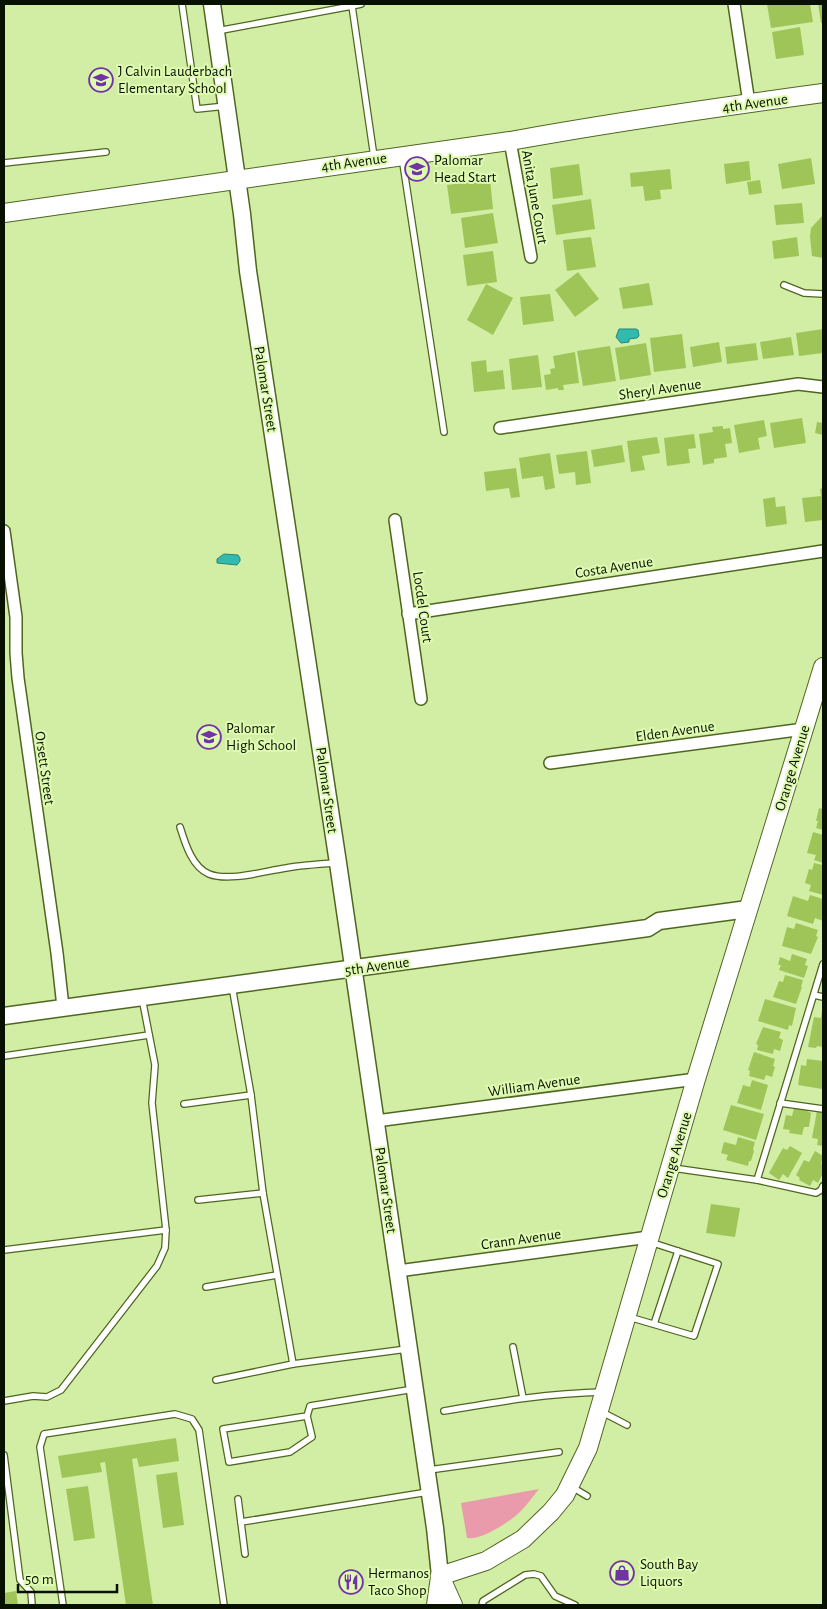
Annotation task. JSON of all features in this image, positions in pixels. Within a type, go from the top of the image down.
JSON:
[{"type":"main road","name":"Palomar Street","points":[[212,4],[261,360],[354,969],[438,1545],[440,1576],[436,1605]]},
{"type":"main road","name":"4th Avenue","points":[[4,212],[510,141],[583,128],[823,93]]},
{"type":"main road","name":"Orange Avenue","points":[[440,1576],[486,1561],[523,1539],[551,1512],[565,1494],[588,1448],[696,1078],[823,667]]},
{"type":"main road","name":"5th Avenue","points":[[4,1016],[648,928],[659,921],[748,909]]},
{"type":"main road","name":"Palomar Street","points":[[440,1576],[453,1605]]},
{"type":"street","points":[[734,4],[748,103]]},
{"type":"street","name":"Anita June Court","points":[[510,141],[531,258]]},
{"type":"street","name":"Sheryl Avenue","points":[[500,428],[798,384],[823,387]]},
{"type":"street","name":"Locdel Court","points":[[395,520],[420,699]]},
{"type":"street","name":"Orsett Street","points":[[4,535],[16,618],[18,678],[63,1008]]},
{"type":"street","name":"Costa Avenue","points":[[408,614],[823,551]]},
{"type":"street","name":"Elden Avenue","points":[[550,763],[804,730]]},
{"type":"street","name":"William Avenue","points":[[376,1121],[696,1078]]},
{"type":"street","name":"Crann Avenue","points":[[398,1271],[648,1239]]},
{"type":"lane","points":[[182,4],[197,110],[226,106]]},
{"type":"lane","points":[[216,31],[361,4]]},
{"type":"lane","points":[[352,6],[374,159]]},
{"type":"lane","points":[[4,163],[106,152]]},
{"type":"lane","points":[[402,155],[444,432]]},
{"type":"lane","points":[[784,285],[804,293],[823,294]]},
{"type":"lane","points":[[180,826],[187,849],[196,863],[209,874],[232,877],[286,868],[338,863]]},
{"type":"lane","points":[[757,1180],[823,964]]},
{"type":"lane","points":[[232,984],[251,1094],[263,1194],[293,1364]]},
{"type":"lane","points":[[814,996],[823,997]]},
{"type":"lane","points":[[4,1401],[33,1396],[47,1397],[61,1390],[157,1266],[165,1248],[166,1230],[152,1104],[155,1065],[142,997]]},
{"type":"lane","points":[[4,1056],[150,1035]]},
{"type":"lane","points":[[184,1104],[251,1094]]},
{"type":"lane","points":[[780,1103],[823,1109]]},
{"type":"lane","points":[[671,1168],[757,1180],[816,1192],[821,1190],[823,1186]]},
{"type":"lane","points":[[198,1200],[263,1194]]},
{"type":"lane","points":[[4,1250],[166,1230]]},
{"type":"lane","points":[[626,1316],[694,1336],[718,1264],[648,1239]]},
{"type":"lane","points":[[654,1324],[678,1251]]},
{"type":"lane","points":[[206,1287],[277,1275]]},
{"type":"lane","points":[[513,1347],[523,1398]]},
{"type":"lane","points":[[216,1380],[293,1364],[409,1349]]},
{"type":"lane","points":[[308,1416],[223,1429],[229,1462],[290,1452],[312,1437],[308,1416],[310,1406],[414,1389]]},
{"type":"lane","points":[[444,1411],[523,1398],[578,1392],[604,1392]]},
{"type":"lane","points":[[599,1411],[627,1425]]},
{"type":"lane","points":[[63,1605],[40,1447],[44,1434],[175,1414],[192,1419],[199,1430],[224,1605]]},
{"type":"lane","points":[[426,1470],[560,1452]]},
{"type":"lane","points":[[4,1455],[20,1580],[31,1592],[32,1605]]},
{"type":"lane","points":[[570,1485],[587,1496]]},
{"type":"lane","points":[[241,1522],[430,1492]]},
{"type":"lane","points":[[238,1499],[245,1554]]},
{"type":"lane","points":[[482,1605],[484,1601],[525,1575],[534,1574],[541,1576],[555,1596],[575,1605]]},
{"type":"shaded area","points":[[539,1489],[521,1511],[503,1525],[480,1536],[467,1538],[461,1503]]},
{"type":"water","points":[[619,329],[636,329],[639,336],[629,339],[629,342],[621,343],[616,337]]},
{"type":"water","points":[[224,554],[238,555],[240,561],[237,565],[217,563],[217,559]]},
{"type":"building","points":[[767,4],[810,4],[813,22],[771,28]]},
{"type":"building","points":[[818,4],[823,4],[823,22],[821,23]]},
{"type":"building","points":[[800,27],[804,55],[776,59],[772,32]]},
{"type":"building","points":[[811,158],[815,184],[782,189],[778,164]]},
{"type":"building","points":[[749,161],[751,180],[726,184],[724,164]]},
{"type":"building","points":[[579,164],[583,195],[553,199],[550,168]]},
{"type":"building","points":[[670,169],[672,189],[660,190],[661,199],[645,201],[643,186],[631,187],[630,173]]},
{"type":"building","points":[[490,179],[493,209],[451,214],[447,185]]},
{"type":"building","points":[[760,180],[762,193],[749,195],[747,182]]},
{"type":"building","points":[[591,199],[595,229],[556,235],[552,205]]},
{"type":"building","points":[[802,203],[804,223],[776,225],[774,205]]},
{"type":"building","points":[[493,213],[498,243],[465,248],[461,218]]},
{"type":"building","points":[[823,215],[823,258],[812,256],[810,237],[811,228]]},
{"type":"building","points":[[591,237],[596,267],[567,271],[563,240]]},
{"type":"building","points":[[797,237],[799,256],[774,259],[772,241]]},
{"type":"building","points":[[493,251],[497,282],[467,286],[463,255]]},
{"type":"building","points":[[578,272],[599,299],[575,317],[555,290]]},
{"type":"building","points":[[649,283],[653,305],[623,309],[619,288]]},
{"type":"building","points":[[486,284],[513,298],[493,335],[467,320]]},
{"type":"building","points":[[550,294],[554,321],[523,325],[520,297]]},
{"type":"building","points":[[823,329],[823,353],[799,356],[796,333]]},
{"type":"building","points":[[682,334],[686,368],[654,372],[650,338]]},
{"type":"building","points":[[791,337],[794,355],[763,359],[760,342]]},
{"type":"building","points":[[719,342],[722,362],[693,367],[690,347]]},
{"type":"building","points":[[646,343],[651,375],[620,380],[615,348]]},
{"type":"building","points":[[756,343],[758,360],[727,364],[725,347]]},
{"type":"building","points":[[610,346],[616,381],[583,386],[577,351]]},
{"type":"building","points":[[575,352],[579,383],[563,385],[564,390],[558,390],[558,388],[546,390],[544,375],[551,374],[550,369],[555,368],[553,356]]},
{"type":"building","points":[[538,355],[542,387],[512,390],[509,359]]},
{"type":"building","points":[[486,360],[487,372],[503,370],[505,389],[474,392],[471,362]]},
{"type":"building","points":[[802,418],[806,443],[774,448],[770,423]]},
{"type":"building","points":[[764,420],[767,436],[758,438],[760,449],[739,453],[734,425]]},
{"type":"building","points":[[817,422],[823,423],[823,435],[815,433]]},
{"type":"building","points":[[723,426],[723,429],[730,428],[732,443],[725,444],[727,457],[714,459],[714,463],[703,465],[699,434],[713,432],[712,427]]},
{"type":"building","points":[[694,434],[696,448],[688,449],[690,463],[667,466],[664,438]]},
{"type":"building","points":[[657,437],[660,453],[642,456],[645,470],[631,472],[627,441]]},
{"type":"building","points":[[622,445],[625,462],[594,467],[591,450]]},
{"type":"building","points":[[587,451],[591,483],[576,485],[575,472],[559,474],[556,455]]},
{"type":"building","points":[[550,453],[555,488],[545,490],[543,476],[522,479],[519,458]]},
{"type":"building","points":[[516,468],[520,497],[511,498],[509,488],[486,491],[484,472]]},
{"type":"building","points":[[823,488],[823,520],[805,522],[802,498],[821,496],[820,489]]},
{"type":"building","points":[[775,497],[776,507],[785,506],[787,524],[766,527],[763,499]]},
{"type":"building","points":[[819,808],[823,809],[823,830],[816,828]]},
{"type":"building","points":[[813,832],[823,835],[823,863],[814,860],[816,855],[807,853]]},
{"type":"building","points":[[814,863],[823,865],[823,895],[809,891],[811,885],[805,883],[809,869],[812,870]]},
{"type":"building","points":[[810,895],[823,899],[823,921],[815,918],[813,924],[787,916],[793,896],[808,901]]},
{"type":"building","points":[[796,923],[818,930],[816,936],[818,937],[811,954],[782,946],[787,927],[794,929]]},
{"type":"building","points":[[792,954],[807,959],[805,965],[808,966],[804,978],[779,970],[781,965],[778,965],[780,957],[790,961]]},
{"type":"building","points":[[785,975],[803,980],[796,1004],[773,997],[779,981],[783,982]]},
{"type":"building","points":[[765,999],[796,1008],[792,1026],[789,1025],[788,1030],[758,1021]]},
{"type":"building","points":[[822,1010],[823,1047],[808,1047],[814,1017],[821,1018]]},
{"type":"building","points":[[763,1027],[781,1032],[779,1038],[783,1040],[780,1051],[774,1049],[773,1054],[757,1050],[758,1045],[756,1044]]},
{"type":"building","points":[[754,1052],[775,1059],[772,1077],[766,1075],[764,1080],[749,1076],[750,1071],[748,1070]]},
{"type":"building","points":[[807,1059],[823,1061],[822,1089],[798,1085],[801,1065],[806,1066]]},
{"type":"building","points":[[752,1080],[768,1085],[761,1110],[737,1103],[743,1085],[750,1087]]},
{"type":"building","points":[[731,1105],[764,1114],[756,1140],[723,1130]]},
{"type":"building","points":[[794,1108],[811,1113],[809,1127],[804,1127],[802,1135],[789,1133],[790,1130],[783,1129],[786,1115],[792,1116]]},
{"type":"building","points":[[817,1111],[823,1112],[823,1146],[817,1145],[818,1139],[812,1138]]},
{"type":"building","points":[[738,1137],[755,1142],[754,1151],[748,1166],[726,1160],[728,1155],[721,1153],[724,1142],[736,1145]]},
{"type":"building","points":[[790,1146],[802,1153],[788,1178],[783,1174],[779,1180],[769,1173],[783,1148],[787,1150]]},
{"type":"building","points":[[815,1151],[823,1156],[821,1164],[823,1165],[823,1173],[818,1183],[813,1180],[810,1186],[799,1180],[800,1178],[796,1175],[804,1160],[809,1162]]},
{"type":"building","points":[[711,1204],[740,1208],[735,1237],[706,1233]]},
{"type":"building","points":[[176,1438],[179,1461],[139,1467],[137,1458],[132,1459],[153,1605],[126,1605],[105,1462],[100,1463],[102,1472],[62,1478],[58,1456]]},
{"type":"building","points":[[177,1472],[184,1525],[163,1528],[156,1475]]},
{"type":"building","points":[[88,1486],[95,1538],[74,1541],[66,1489]]},
{"type":"building","points":[[16,1591],[18,1605],[4,1605],[4,1593]]},
{"type":"place","name":"J Calvin Lauderbach Elementary School","points":[[101,80]]},
{"type":"place","name":"Palomar Head Start","points":[[417,169]]},
{"type":"place","name":"Palomar High School","points":[[209,737]]},
{"type":"place","name":"South Bay Liquors","points":[[622,1573]]},
{"type":"place","name":"Hermanos Taco Shop","points":[[351,1582]]}]
